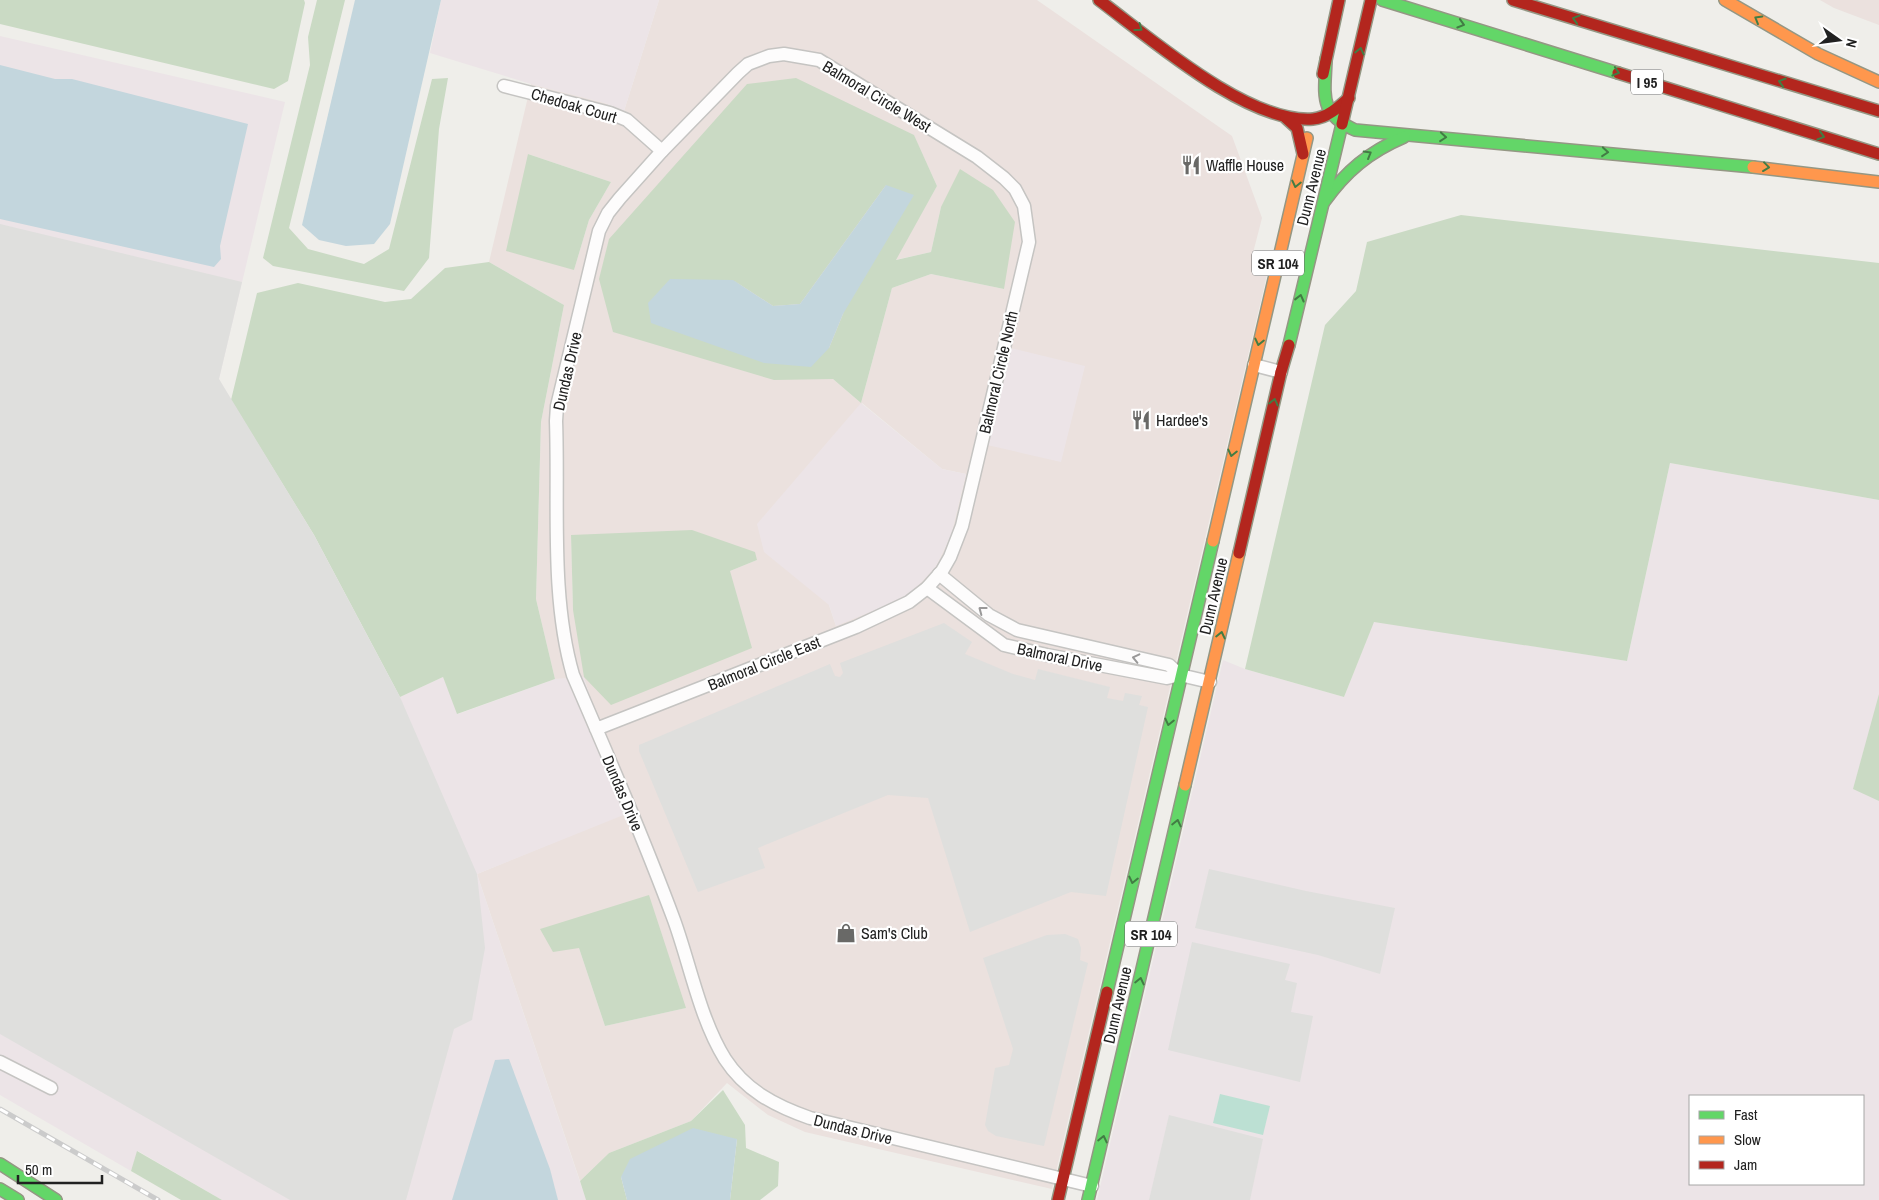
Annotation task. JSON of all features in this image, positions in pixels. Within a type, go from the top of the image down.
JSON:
[{"type":"main road","points":[[1099,0],[1227,92],[1286,118],[1297,128],[1303,154]]},
{"type":"main road","name":"Dunn Avenue","points":[[1058,1200],[1180,674],[1340,0]]},
{"type":"main road","name":"Dunn Avenue","points":[[1088,1200],[1281,372],[1343,125],[1371,0]]},
{"type":"main road","name":"I 95","points":[[1382,0],[1879,154]]},
{"type":"main road","name":"I 95","points":[[1513,0],[1879,111]]},
{"type":"main road","points":[[1725,0],[1818,54],[1879,82]]},
{"type":"main road","points":[[1326,60],[1325,95],[1330,115]]},
{"type":"main road","points":[[1330,115],[1349,98]]},
{"type":"main road","points":[[1286,118],[1314,111],[1330,115],[1343,125],[1355,130],[1372,133],[1716,162],[1879,182]]},
{"type":"main road","points":[[1324,202],[1344,174],[1361,158],[1383,145],[1411,135]]},
{"type":"main road","points":[[0,1164],[56,1200]]},
{"type":"main road","points":[[0,1189],[18,1200]]},
{"type":"street","name":"Balmoral Circle West","points":[[662,151],[748,64],[769,56],[784,54],[801,56],[819,60],[977,157],[1004,178],[1014,189],[1024,206],[1028,224]]},
{"type":"street","name":"Chedoak Court","points":[[504,86],[610,113],[627,120],[662,151]]},
{"type":"street","name":"Dundas Drive","points":[[662,151],[614,206],[600,231],[557,406],[562,629],[573,675],[657,874],[710,1029],[725,1059],[746,1085],[772,1103],[810,1118],[1092,1186]]},
{"type":"street","name":"Balmoral Circle North","points":[[939,574],[954,549],[964,519],[1029,242],[1028,224]]},
{"type":"street","points":[[1254,365],[1281,372]]},
{"type":"street","name":"Balmoral Circle East","points":[[596,729],[870,621],[909,602],[927,588],[939,574]]},
{"type":"street","name":"Balmoral Drive","points":[[939,574],[989,615],[1017,630],[1169,666],[1180,674],[1210,682]]},
{"type":"street","name":"Balmoral Drive","points":[[927,588],[1004,645],[1167,678],[1180,674]]},
{"type":"street","points":[[0,1062],[52,1088]]},
{"type":"shaded area","points":[[355,0],[441,0],[390,224],[374,244],[346,246],[319,240],[302,225]]},
{"type":"shaded area","points":[[441,0],[659,0],[624,111],[605,103],[531,84],[430,53]]},
{"type":"shaded area","points":[[659,0],[1037,0],[1232,136],[1262,218],[1253,253],[1271,258],[1052,1189],[805,1132],[768,1115],[727,1083],[691,1121],[609,1153],[580,1181],[477,874],[626,813],[584,678],[555,679],[536,599],[541,422],[564,305],[489,262],[531,84],[605,103],[624,111]],"holes":[[[914,136],[937,186],[895,260],[931,252],[941,207],[1004,289],[931,274],[892,288],[861,403],[833,379]],[[528,154],[611,182],[589,220],[574,270]],[[862,403],[942,469],[966,474],[951,535],[935,568],[836,626],[829,605]],[[571,535],[757,560],[730,571],[573,610]],[[579,948],[686,1008],[605,1026]]]},
{"type":"shaded area","points":[[1820,0],[1879,0],[1879,25],[1834,8]]},
{"type":"shaded area","points":[[0,36],[285,102],[219,379],[400,697],[443,677],[458,714],[555,679],[584,677],[626,814],[477,874],[586,1200],[222,1200],[138,1151],[131,1171],[0,1095]]},
{"type":"shaded area","points":[[0,65],[55,79],[72,79],[248,124],[220,246],[221,259],[214,267],[0,219]]},
{"type":"shaded area","points":[[886,185],[914,195],[843,314],[829,348],[811,367],[764,363],[651,323],[648,303],[670,279],[733,280],[773,306],[800,304]]},
{"type":"shaded area","points":[[0,224],[242,282],[219,379],[314,535],[400,697],[477,874],[485,948],[472,1020],[454,1029],[406,1200],[290,1200],[0,1034]]},
{"type":"shaded area","points":[[998,345],[1085,366],[1061,462],[974,442]]},
{"type":"shaded area","points":[[861,403],[942,469],[966,474],[951,535],[935,568],[907,597],[836,626],[829,605],[764,552],[757,524]]},
{"type":"shaded area","points":[[1670,463],[1879,500],[1879,1200],[1097,1200],[1223,660],[1245,669],[1344,697],[1374,621],[1627,661]]},
{"type":"shaded area","points":[[944,623],[972,642],[965,654],[1013,674],[1035,680],[1038,669],[1110,687],[1107,698],[1123,701],[1125,693],[1142,696],[1139,705],[1148,707],[1106,896],[1071,892],[970,932],[928,798],[888,795],[758,848],[765,868],[698,892],[639,751],[639,745],[830,664],[835,676],[840,677],[843,673],[840,663]]},
{"type":"shaded area","points":[[1209,869],[1306,891],[1395,908],[1380,974],[1318,955],[1195,928]]},
{"type":"shaded area","points":[[1065,934],[1078,939],[1081,948],[1080,960],[1088,963],[1044,1146],[996,1136],[988,1131],[985,1125],[995,1068],[1009,1065],[1013,1049],[983,958],[1047,935]]},
{"type":"shaded area","points":[[1192,942],[1290,964],[1285,980],[1297,983],[1291,1012],[1313,1016],[1300,1082],[1168,1050]]},
{"type":"shaded area","points":[[509,1059],[550,1169],[558,1200],[452,1200],[495,1060]]},
{"type":"shaded area","points":[[1169,1115],[1263,1139],[1250,1200],[1149,1200]]},
{"type":"shaded area","points":[[693,1128],[737,1139],[730,1200],[627,1200],[621,1177],[630,1159]]},
{"type":"green space","points":[[0,0],[304,0],[305,3],[288,81],[274,89],[0,24]]},
{"type":"green space","points":[[317,0],[345,0],[289,228],[308,249],[364,264],[389,249],[432,79],[448,78],[439,129],[429,258],[404,291],[273,266],[263,258],[310,65],[308,37]]},
{"type":"green space","points":[[796,78],[914,135],[937,186],[896,260],[931,252],[941,207],[960,169],[993,190],[1015,222],[1004,289],[931,274],[892,288],[861,403],[833,379],[774,380],[613,332],[599,279],[609,239],[747,84]],"holes":[[[886,185],[843,314],[829,348],[733,280],[773,306],[800,304]]]},
{"type":"green space","points":[[528,154],[611,182],[589,220],[574,270],[506,251]]},
{"type":"green space","points":[[1461,215],[1879,263],[1879,500],[1670,463],[1627,661],[1374,622],[1344,697],[1245,669],[1325,325],[1356,291],[1367,242]]},
{"type":"green space","points":[[489,262],[564,305],[541,422],[536,599],[555,679],[457,714],[443,677],[400,697],[314,535],[231,400],[257,293],[298,283],[385,302],[411,299],[445,268]]},
{"type":"green space","points":[[692,530],[755,552],[757,560],[730,571],[752,648],[611,705],[584,677],[573,610],[571,535]]},
{"type":"green space","points":[[1879,694],[1879,801],[1853,789]]},
{"type":"green space","points":[[649,895],[686,1008],[605,1026],[579,948],[553,952],[540,929]]},
{"type":"green space","points":[[723,1090],[745,1125],[746,1148],[779,1162],[778,1186],[760,1200],[730,1200],[737,1139],[621,1177],[627,1200],[586,1200],[580,1181],[609,1153],[691,1121]]},
{"type":"green space","points":[[1220,1094],[1270,1106],[1263,1135],[1213,1123]]},
{"type":"green space","points":[[137,1151],[222,1200],[181,1200],[131,1171]]},
{"type":"railway","points":[[0,1109],[158,1200]]},
{"type":"traffic: fast","points":[[1382,0],[1618,73]]},
{"type":"traffic: fast","points":[[1326,59],[1325,93],[1329,110],[1343,124],[1355,130],[1753,167]]},
{"type":"traffic: fast","points":[[1289,345],[1342,124]]},
{"type":"traffic: fast","points":[[1324,202],[1359,163],[1380,149],[1404,137]]},
{"type":"traffic: fast","points":[[1107,992],[1213,541]]},
{"type":"traffic: fast","points":[[1088,1200],[1185,785]]},
{"type":"traffic: fast","points":[[0,1164],[56,1200]]},
{"type":"traffic: fast","points":[[0,1189],[18,1200]]},
{"type":"traffic: slow","points":[[1725,0],[1818,54],[1879,82]]},
{"type":"traffic: slow","points":[[1213,541],[1307,138]]},
{"type":"traffic: slow","points":[[1753,167],[1879,182]]},
{"type":"traffic: slow","points":[[1185,785],[1239,553]]},
{"type":"traffic: jam","points":[[1099,0],[1201,76],[1230,94],[1259,108],[1287,117],[1313,119],[1328,114],[1349,98]]},
{"type":"traffic: jam","points":[[1323,74],[1339,0]]},
{"type":"traffic: jam","points":[[1342,124],[1371,0]]},
{"type":"traffic: jam","points":[[1513,0],[1879,111]]},
{"type":"traffic: jam","points":[[1618,73],[1879,154]]},
{"type":"traffic: jam","points":[[1286,118],[1297,128],[1303,154]]},
{"type":"traffic: jam","points":[[1281,372],[1289,345]]},
{"type":"traffic: jam","points":[[1239,553],[1281,372]]},
{"type":"traffic: jam","points":[[1058,1200],[1107,992]]},
{"type":"place","name":"Waffle House","points":[[1191,165]]},
{"type":"place","name":"Hardee's","points":[[1141,420]]},
{"type":"place","name":"Sam's Club","points":[[846,933]]}]
